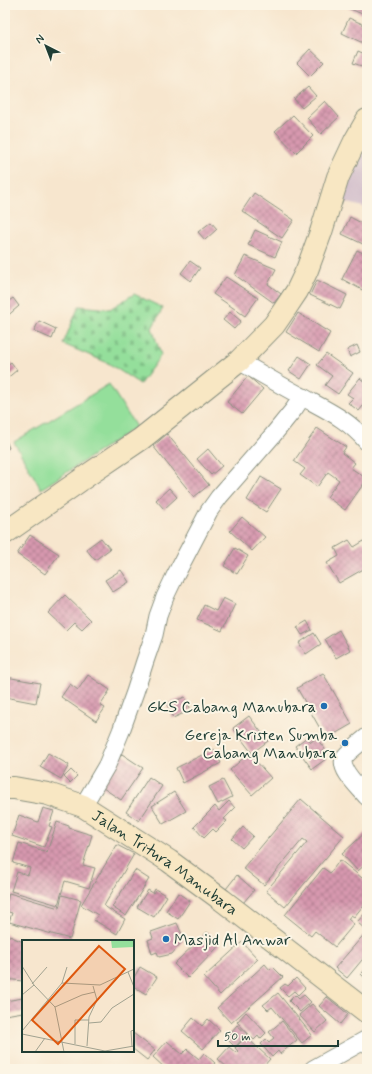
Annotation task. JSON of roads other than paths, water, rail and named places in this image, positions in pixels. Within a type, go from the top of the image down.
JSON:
[{"type":"street","points":[[5,534],[141,439],[239,361],[274,325],[297,291],[307,270],[321,232],[338,177],[367,120]]},
{"type":"street","points":[[239,361],[348,423],[358,431],[367,442]]},
{"type":"street","points":[[83,806],[107,765],[136,692],[144,661],[154,635],[158,616],[165,597],[209,511],[219,497],[273,435],[302,397]]},
{"type":"street","points":[[367,737],[344,758],[343,765],[346,772],[367,797]]},
{"type":"street","name":"Jalan Tritura Manubara","points":[[5,788],[14,788],[48,794],[83,806],[169,861],[367,1012]]},
{"type":"street","points":[[313,1069],[367,1039]]},
{"type":"place","name":"GKS Cabang Manubara","points":[[324,706]]},
{"type":"place","name":"Gereja Kristen Sumba Cabang Manubara","points":[[345,743]]},
{"type":"place","name":"Masjid Al Anwar","points":[[166,939]]}]
